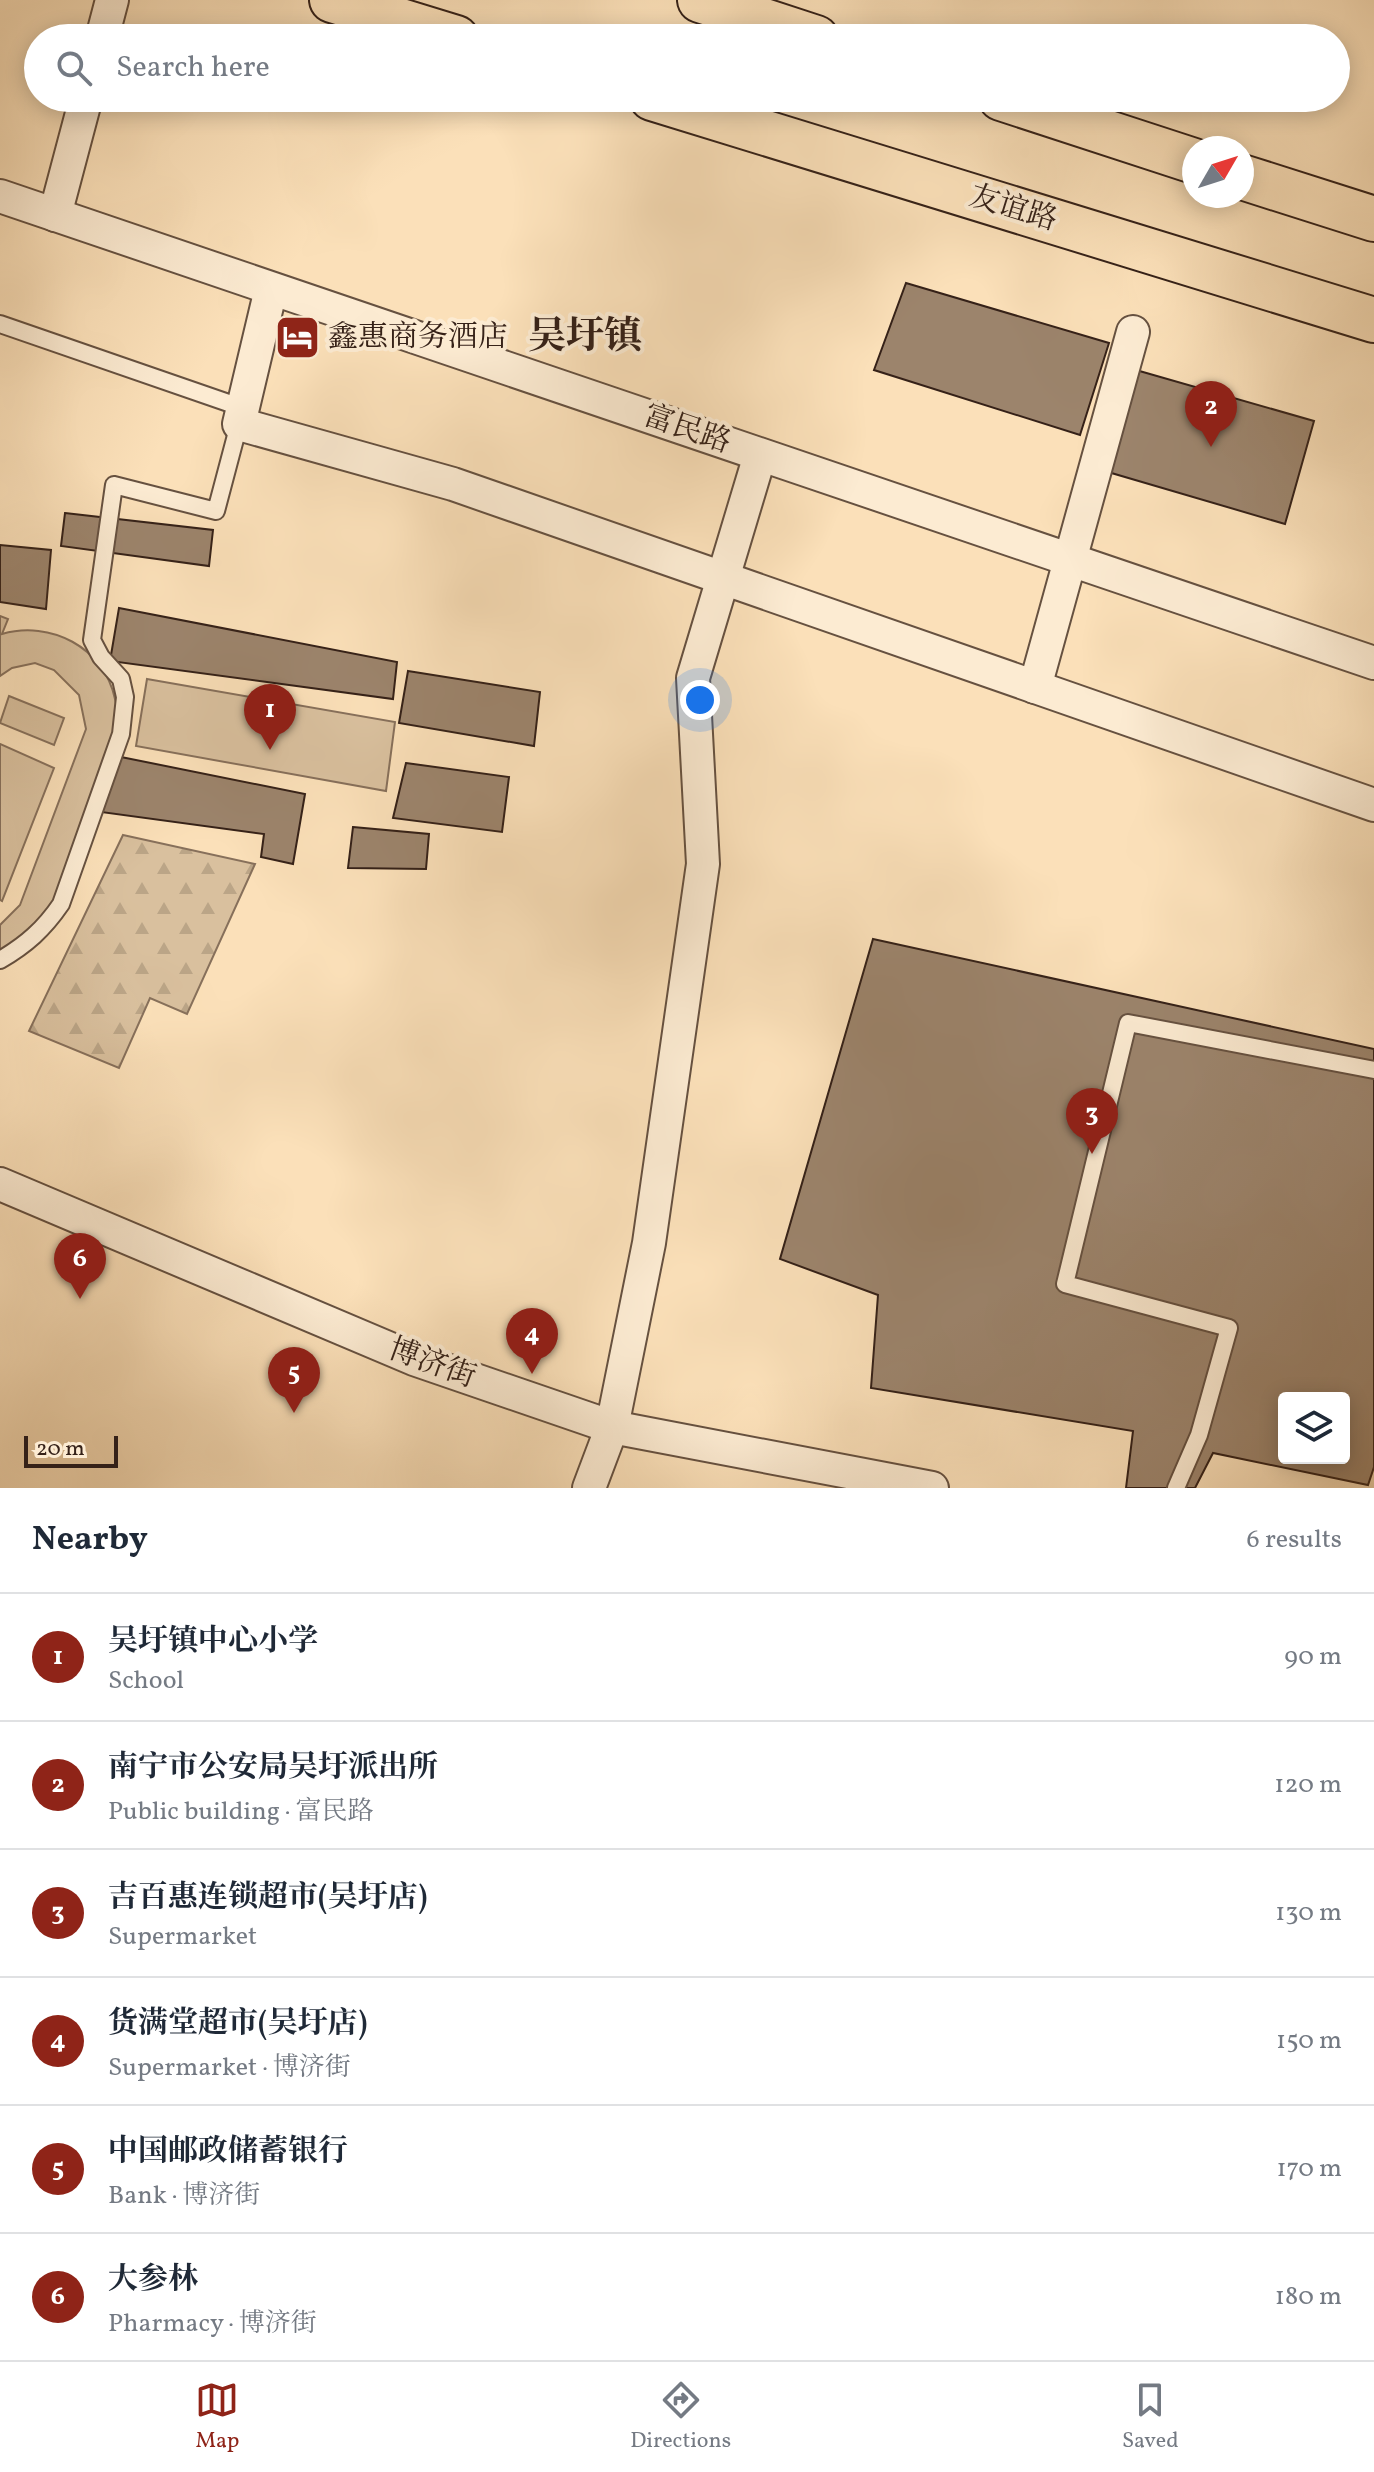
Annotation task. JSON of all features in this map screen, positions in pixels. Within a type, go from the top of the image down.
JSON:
[{"type":"highway","points":[[332,0],[410,24]]},
{"type":"highway","points":[[700,0],[773,24]]},
{"type":"highway","name":"友谊路","points":[[698,112],[1374,320]]},
{"type":"highway","points":[[1044,112],[1182,157]]},
{"type":"highway","points":[[1254,181],[1374,219]]},
{"type":"street","points":[[106,24],[112,0]]},
{"type":"street","points":[[55,215],[82,112]]},
{"type":"street","name":"富民路","points":[[0,196],[1374,663]]},
{"type":"street","points":[[271,289],[241,416],[453,484],[1374,805]]},
{"type":"street","points":[[1035,687],[1133,332]]},
{"type":"street","points":[[589,1488],[612,1427],[649,1243],[703,864],[693,678],[760,455]]},
{"type":"street","name":"博济街","points":[[0,1184],[414,1359],[612,1427],[923,1487]]},
{"type":"lane","points":[[0,324],[241,416],[216,511],[114,485],[92,640],[101,657],[121,679],[125,697],[121,734],[61,904],[44,928],[0,960]]},
{"type":"lane","points":[[1176,1488],[1199,1435],[1229,1328],[1065,1284],[1128,1023],[1374,1070]]},
{"type":"green space","points":[[0,616],[8,619],[2,634],[38,631],[56,635],[87,652],[109,681],[117,711],[115,731],[57,897],[39,923],[0,952],[0,925],[20,905],[86,729],[79,695],[54,670],[35,663],[12,668],[0,676]]},
{"type":"green space","points":[[147,679],[395,722],[386,791],[136,746]]},
{"type":"green space","points":[[9,696],[64,718],[54,745],[0,723]]},
{"type":"green space","points":[[0,744],[54,768],[2,901],[0,900]]},
{"type":"green space","points":[[123,835],[255,864],[187,1014],[150,998],[119,1068],[29,1031]]},
{"type":"building","points":[[906,283],[1109,343],[1080,435],[874,370]]},
{"type":"building","points":[[1136,370],[1314,421],[1285,524],[1108,472]]},
{"type":"building","points":[[65,513],[213,530],[209,566],[61,546]]},
{"type":"building","points":[[0,545],[51,550],[46,609],[0,602]]},
{"type":"building","points":[[119,608],[397,662],[393,699],[110,661]]},
{"type":"building","points":[[408,671],[540,692],[534,746],[399,723]]},
{"type":"building","points":[[116,756],[305,794],[293,864],[261,857],[264,834],[101,812]]},
{"type":"building","points":[[406,763],[509,777],[502,832],[393,818]]},
{"type":"building","points":[[353,827],[429,834],[426,869],[348,868]]},
{"type":"building","points":[[873,939],[1374,1049],[1374,1467],[1368,1485],[1213,1453],[1195,1488],[1126,1488],[1133,1431],[871,1388],[878,1295],[780,1259]]},
{"type":"place","name":"鑫惠商务酒店","points":[[297,338]]},
{"type":"place","name":"南宁市公安局吴圩派出所","points":[[1211,447]]},
{"type":"place","name":"吴圩镇中心小学","points":[[270,750]]},
{"type":"place","name":"吉百惠连锁超市(吴圩店)","points":[[1092,1154]]},
{"type":"place","name":"大参林","points":[[80,1299]]},
{"type":"place","name":"货满堂超市(吴圩店)","points":[[532,1374]]},
{"type":"place","name":"中国邮政储蓄银行","points":[[294,1413]]},
{"type":"district","name":"吴圩镇","points":[[585,338]]}]
